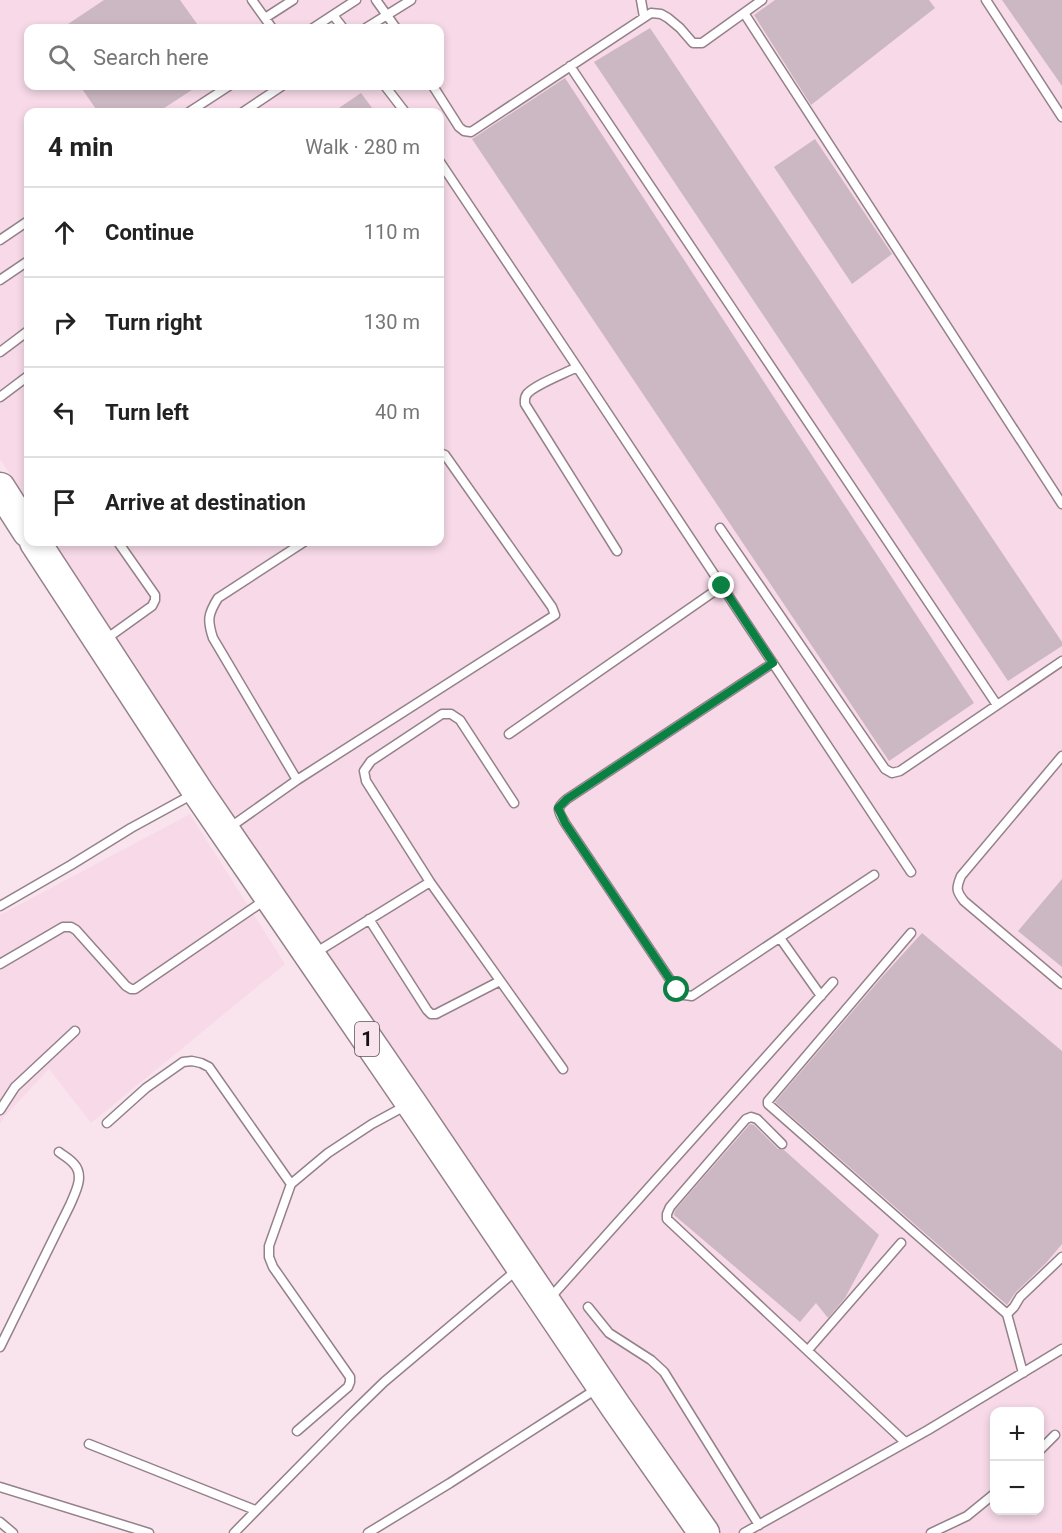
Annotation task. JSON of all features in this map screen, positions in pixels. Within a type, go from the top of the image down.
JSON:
[{"type":"highway","points":[[0,488],[24,526]]},
{"type":"highway","name":"1","points":[[38,546],[198,792],[310,956],[396,1112],[521,1267],[704,1533]]},
{"type":"lane","points":[[252,0],[269,24]]},
{"type":"lane","points":[[264,18],[293,0]]},
{"type":"lane","points":[[319,24],[356,0]]},
{"type":"lane","points":[[376,0],[394,24]]},
{"type":"lane","points":[[373,24],[411,0]]},
{"type":"lane","points":[[641,0],[644,17]]},
{"type":"lane","points":[[436,90],[459,127],[471,132],[651,13],[661,14],[696,44],[702,43],[762,0]]},
{"type":"lane","points":[[986,0],[1062,117]]},
{"type":"lane","points":[[744,13],[1062,504]]},
{"type":"lane","points":[[333,15],[340,24]]},
{"type":"lane","points":[[570,66],[997,705]]},
{"type":"lane","points":[[195,108],[222,90]]},
{"type":"lane","points":[[249,108],[276,90]]},
{"type":"lane","points":[[388,90],[402,108]]},
{"type":"lane","points":[[444,168],[911,872]]},
{"type":"lane","points":[[0,240],[24,224]]},
{"type":"lane","points":[[0,280],[24,264]]},
{"type":"lane","points":[[0,352],[24,334]]},
{"type":"lane","points":[[578,367],[538,387],[528,394],[525,404],[617,551]]},
{"type":"lane","points":[[0,397],[24,379]]},
{"type":"lane","points":[[225,831],[297,780],[555,615],[552,607],[444,455]]},
{"type":"lane","points":[[720,528],[885,769],[892,773],[900,771],[1062,661]]},
{"type":"lane","points":[[100,642],[152,606],[155,600],[155,595],[121,546]]},
{"type":"lane","points":[[297,780],[213,638],[209,616],[218,598],[298,546]]},
{"type":"lane","points":[[509,734],[722,586]]},
{"type":"lane","points":[[773,663],[567,799],[558,808],[565,823],[677,990],[684,995],[692,996],[874,876]]},
{"type":"lane","points":[[514,803],[460,720],[451,714],[442,714],[371,761],[364,771],[366,781],[430,882],[563,1070]]},
{"type":"lane","points":[[1062,756],[962,876],[957,892],[964,901],[1062,984]]},
{"type":"lane","points":[[0,906],[131,828],[198,792]]},
{"type":"lane","points":[[310,956],[430,882]]},
{"type":"lane","points":[[0,964],[63,927],[71,927],[126,986],[135,989],[269,897]]},
{"type":"lane","points":[[369,919],[431,1014],[436,1014],[500,981]]},
{"type":"lane","points":[[911,933],[768,1101],[768,1104],[1007,1314],[1023,1373]]},
{"type":"lane","points":[[780,938],[821,996]]},
{"type":"lane","points":[[545,1302],[833,982]]},
{"type":"lane","points":[[0,1110],[15,1087],[75,1031]]},
{"type":"lane","points":[[107,1123],[146,1088],[183,1062],[201,1063],[209,1067],[291,1184]]},
{"type":"lane","points":[[297,1431],[348,1387],[350,1377],[273,1268],[269,1257],[269,1246],[291,1184],[328,1153],[372,1124],[396,1112]]},
{"type":"lane","points":[[782,1144],[757,1119],[751,1117],[746,1119],[670,1207],[667,1219],[905,1442]]},
{"type":"lane","points":[[0,1347],[79,1184],[79,1173],[75,1165],[59,1152]]},
{"type":"lane","points":[[808,1350],[902,1243]]},
{"type":"lane","points":[[1007,1314],[1020,1297],[1062,1257]]},
{"type":"lane","points":[[234,1533],[384,1383],[521,1267]]},
{"type":"lane","points":[[588,1307],[609,1333],[651,1360],[664,1372],[759,1525]]},
{"type":"lane","points":[[744,1533],[928,1430],[1062,1349]]},
{"type":"lane","points":[[368,1533],[602,1386]]},
{"type":"lane","points":[[1044,1446],[1054,1435]]},
{"type":"lane","points":[[89,1444],[255,1510]]},
{"type":"lane","points":[[0,1487],[149,1533]]},
{"type":"lane","points":[[932,1533],[967,1516],[990,1497]]},
{"type":"lane","points":[[0,1522],[13,1533]]},
{"type":"shaded area","points":[[0,0],[1062,0],[1062,1533],[715,1533],[555,1315],[57,546],[444,546],[444,108],[24,108],[24,497],[0,459]]},
{"type":"shaded area","points":[[190,814],[285,964],[91,1123],[49,1069],[0,1124],[0,915]]},
{"type":"building","points":[[104,0],[180,0],[197,24],[68,24]]},
{"type":"building","points":[[775,0],[929,0],[935,8],[811,105],[754,15]]},
{"type":"building","points":[[1002,0],[1062,0],[1062,86]]},
{"type":"building","points":[[650,28],[1062,642],[1062,646],[1008,681],[594,62]]},
{"type":"building","points":[[565,78],[974,703],[889,761],[472,139]]},
{"type":"building","points":[[83,90],[192,90],[164,108],[95,108]]},
{"type":"building","points":[[361,93],[372,108],[339,108]]},
{"type":"building","points":[[815,139],[892,254],[852,284],[774,167]]},
{"type":"building","points":[[1062,879],[1062,967],[1018,931]]},
{"type":"building","points":[[922,933],[1062,1051],[1062,1244],[1015,1293],[1007,1305],[775,1102]]},
{"type":"building","points":[[750,1124],[754,1125],[778,1149],[784,1150],[879,1235],[845,1298],[828,1318],[816,1303],[800,1322],[674,1215],[675,1210]]},
{"type":"route","points":[[677,990],[565,823],[558,808],[567,799],[773,663],[722,586]]}]
